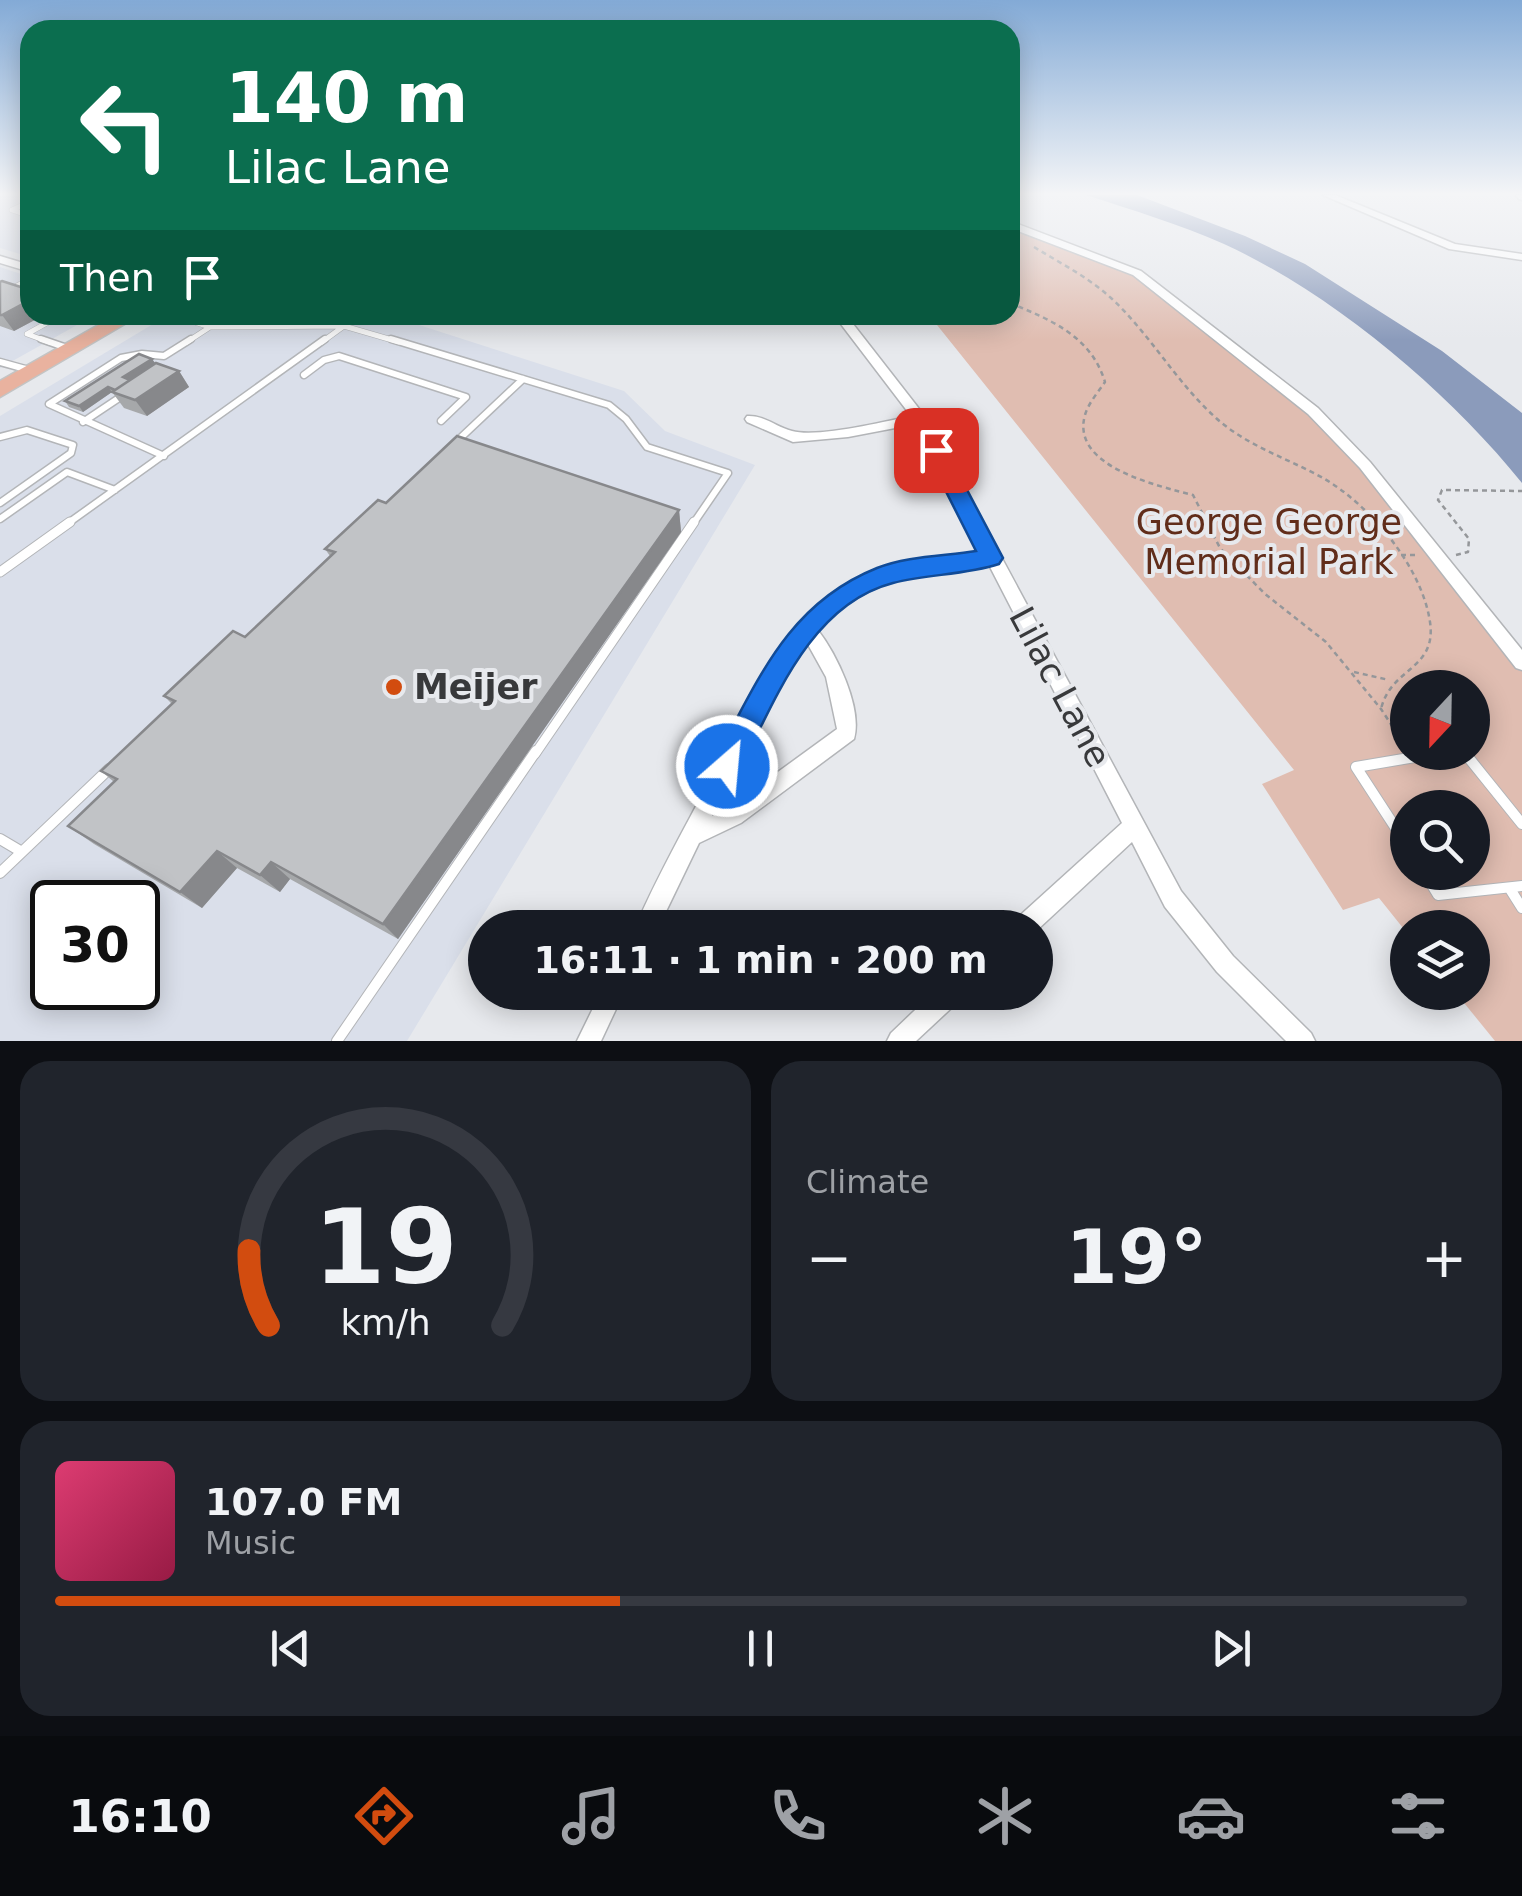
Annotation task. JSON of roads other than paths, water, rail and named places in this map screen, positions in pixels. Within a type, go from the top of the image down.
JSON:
[{"type":"main road","points":[[0,390],[112,325]]},
{"type":"street","points":[[1063,244],[1118,264],[1158,287],[1333,428],[1522,662]]},
{"type":"street","points":[[1445,244],[1461,250],[1522,257]]},
{"type":"street","name":"Lilac Lane","points":[[848,325],[920,420],[1173,898],[1225,964],[1303,1041]]},
{"type":"street","points":[[752,419],[793,437],[848,433],[920,420]]},
{"type":"street","points":[[655,910],[786,654],[806,628],[830,604],[884,575],[991,558]]},
{"type":"street","points":[[692,836],[734,816],[846,733],[845,712],[824,648],[806,628]]},
{"type":"street","points":[[1043,910],[1134,826]]},
{"type":"street","points":[[589,1041],[605,1010]]},
{"type":"street","points":[[899,1041],[933,1010]]},
{"type":"lane","points":[[0,285],[20,292]]},
{"type":"lane","points":[[0,295],[20,285]]},
{"type":"lane","points":[[43,325],[27,334],[70,349]]},
{"type":"lane","points":[[203,325],[344,326],[610,406],[626,419],[647,447],[728,473],[337,1041]]},
{"type":"lane","points":[[1,569],[344,326]]},
{"type":"lane","points":[[164,456],[48,407],[111,364],[130,355],[164,356],[210,327]]},
{"type":"lane","points":[[162,369],[164,356]]},
{"type":"lane","points":[[304,375],[324,360],[339,356],[466,397],[441,421]]},
{"type":"lane","points":[[0,362],[33,371]]},
{"type":"lane","points":[[111,364],[126,370]]},
{"type":"lane","points":[[100,371],[116,377]]},
{"type":"lane","points":[[88,378],[104,384]]},
{"type":"lane","points":[[442,456],[523,378]]},
{"type":"lane","points":[[78,385],[94,391]]},
{"type":"lane","points":[[65,393],[82,399]]},
{"type":"lane","points":[[83,422],[120,398],[108,395]]},
{"type":"lane","points":[[94,404],[106,407]]},
{"type":"lane","points":[[0,437],[14,428],[28,427],[73,445],[71,453],[0,503]]},
{"type":"lane","points":[[0,518],[67,472],[115,490]]},
{"type":"lane","points":[[0,873],[121,758]]},
{"type":"lane","points":[[1390,761],[1356,767],[1390,820]]},
{"type":"lane","points":[[1478,770],[1522,824]]},
{"type":"lane","points":[[0,838],[22,852]]},
{"type":"lane","points":[[1434,890],[1438,896],[1516,888],[1522,908]]},
{"type":"water","points":[[1224,244],[1261,244],[1305,264],[1442,351],[1522,413],[1522,483],[1459,413],[1386,347],[1306,289]]},
{"type":"place","name":"Meijer","points":[[394,687]]},
{"type":"park label","name":"George George Memorial Park","points":[[1269,542]]}]
